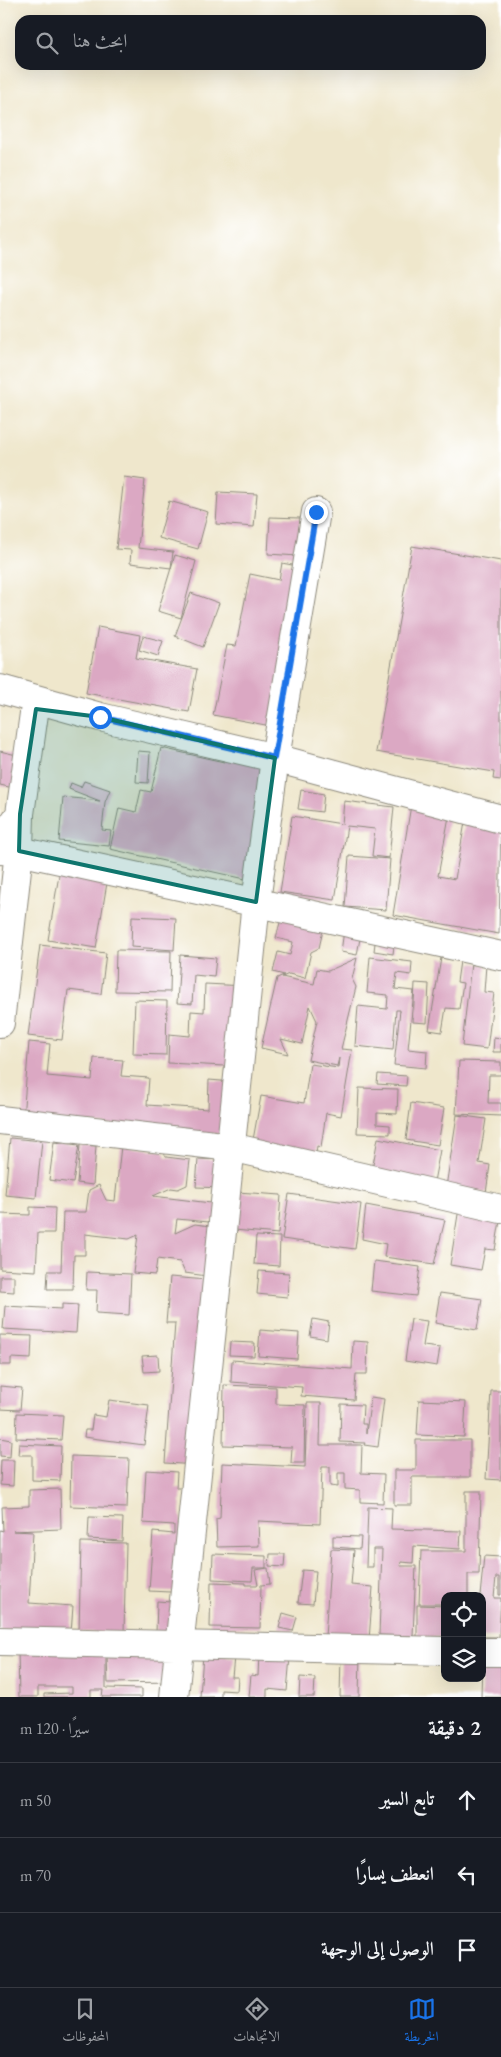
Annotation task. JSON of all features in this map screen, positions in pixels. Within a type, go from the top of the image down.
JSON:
[{"type":"street","points":[[174,1697],[256,902],[274,758],[316,512]]},
{"type":"street","points":[[0,689],[36,704]]},
{"type":"street","points":[[0,703],[36,704],[100,717],[274,758],[501,819]]},
{"type":"street","points":[[0,1023],[6,848],[20,814],[36,704]]},
{"type":"street","points":[[6,848],[501,956]]},
{"type":"street","points":[[0,1120],[230,1147],[501,1209]]},
{"type":"street","points":[[0,1641],[441,1651]]},
{"type":"street","points":[[486,1652],[501,1652]]},
{"type":"highlighted area","points":[[36,709],[100,717],[275,758],[256,902],[19,851],[20,814]]},
{"type":"building","points":[[124,477],[145,480],[138,548],[173,552],[171,568],[130,563],[131,550],[116,549]]},
{"type":"building","points":[[218,492],[257,494],[254,527],[216,524]]},
{"type":"building","points":[[169,501],[208,512],[198,549],[159,538]]},
{"type":"building","points":[[270,517],[300,518],[298,556],[268,554]]},
{"type":"building","points":[[412,546],[501,561],[501,780],[493,779],[494,772],[376,752]]},
{"type":"building","points":[[175,555],[196,561],[181,618],[158,611]]},
{"type":"building","points":[[282,563],[312,569],[276,727],[213,715],[227,645],[236,646],[250,574],[279,580]]},
{"type":"building","points":[[191,593],[219,603],[203,647],[175,636]]},
{"type":"building","points":[[98,627],[140,635],[136,658],[197,669],[189,712],[86,693]]},
{"type":"building","points":[[143,636],[163,641],[158,656],[139,650]]},
{"type":"building","points":[[161,748],[224,762],[225,756],[278,768],[250,880],[110,849],[119,808],[136,812],[141,790],[151,792]]},
{"type":"building","points":[[0,751],[29,758],[22,790],[0,785]]},
{"type":"building","points":[[138,751],[150,752],[148,783],[136,782]]},
{"type":"building","points":[[84,781],[110,790],[105,802],[102,830],[111,831],[109,846],[59,841],[63,797],[100,801],[69,789],[71,783],[81,787]]},
{"type":"building","points":[[301,790],[324,794],[322,812],[298,809]]},
{"type":"building","points":[[344,801],[394,807],[389,858],[372,856],[375,829],[347,826],[335,900],[280,892],[292,816],[342,824]]},
{"type":"building","points":[[411,805],[450,811],[438,876],[455,879],[467,811],[501,816],[499,934],[393,915]]},
{"type":"building","points":[[349,856],[390,859],[386,910],[345,907]]},
{"type":"building","points":[[60,869],[108,877],[96,948],[48,940]]},
{"type":"building","points":[[284,907],[326,917],[319,948],[311,952],[305,978],[289,974],[282,977],[314,984],[317,969],[328,971],[357,958],[352,979],[356,987],[341,1049],[352,1050],[341,1116],[326,1113],[321,1147],[317,1146],[315,1161],[251,1151],[261,1096],[304,1103],[310,1064],[338,1068],[339,1058],[337,1066],[308,1060],[317,1021],[310,1006],[302,1044],[281,1039],[288,1054],[261,1048],[277,978],[284,975],[273,972],[278,952],[290,955],[293,942],[276,938]]},
{"type":"building","points":[[132,916],[176,918],[174,950],[131,947]]},
{"type":"building","points":[[344,930],[361,933],[357,955],[341,952]]},
{"type":"building","points":[[376,935],[395,938],[393,954],[374,951]]},
{"type":"building","points":[[40,945],[106,953],[101,994],[68,990],[62,1040],[28,1036]]},
{"type":"building","points":[[116,950],[171,951],[170,992],[115,991]]},
{"type":"building","points":[[180,955],[216,958],[214,977],[194,975],[192,1004],[177,1003]]},
{"type":"building","points":[[370,957],[412,962],[411,975],[397,973],[395,989],[414,991],[408,1049],[427,1051],[426,1068],[394,1065],[400,1010],[396,1010],[393,1050],[355,1046],[358,1006],[387,1009],[388,995],[367,993]]},
{"type":"building","points":[[441,958],[460,961],[457,982],[463,983],[459,1009],[446,1008],[442,1032],[429,1030]]},
{"type":"building","points":[[471,963],[486,965],[484,992],[494,993],[487,1049],[462,1046]]},
{"type":"building","points":[[415,983],[429,984],[427,1023],[413,1022]]},
{"type":"building","points":[[205,984],[246,986],[242,1067],[168,1063],[169,1034],[190,1036],[191,1011],[204,1012]]},
{"type":"building","points":[[135,1000],[167,1001],[166,1055],[133,1054]]},
{"type":"building","points":[[494,1037],[501,1038],[501,1052],[493,1052]]},
{"type":"building","points":[[29,1042],[50,1044],[47,1076],[92,1080],[94,1058],[123,1060],[121,1076],[149,1078],[147,1105],[208,1109],[209,1080],[233,1082],[229,1135],[23,1118]]},
{"type":"building","points":[[459,1061],[501,1062],[501,1075],[489,1075],[488,1103],[501,1103],[501,1116],[456,1114]]},
{"type":"building","points":[[378,1074],[407,1076],[406,1086],[377,1084]]},
{"type":"building","points":[[359,1088],[398,1089],[397,1114],[377,1113],[377,1124],[390,1125],[390,1134],[357,1133]]},
{"type":"building","points":[[411,1103],[444,1108],[438,1145],[406,1140]]},
{"type":"building","points":[[457,1115],[486,1119],[479,1163],[490,1165],[486,1193],[446,1187]]},
{"type":"building","points":[[10,1138],[42,1141],[36,1198],[5,1195]]},
{"type":"building","points":[[378,1138],[440,1150],[433,1187],[371,1175]]},
{"type":"building","points":[[54,1142],[79,1145],[73,1183],[49,1180]]},
{"type":"building","points":[[80,1145],[96,1146],[93,1185],[77,1183]]},
{"type":"building","points":[[121,1146],[163,1151],[166,1157],[190,1160],[187,1185],[178,1189],[171,1188],[153,1196],[219,1204],[218,1218],[209,1222],[177,1219],[175,1233],[195,1224],[218,1227],[207,1276],[185,1273],[180,1262],[157,1259],[155,1275],[133,1273],[138,1235],[129,1239],[85,1234],[85,1255],[74,1255],[73,1289],[47,1289],[48,1271],[61,1271],[63,1212],[86,1212],[89,1190],[99,1185],[106,1200],[115,1201]]},
{"type":"building","points":[[198,1159],[226,1160],[225,1188],[196,1187]]},
{"type":"building","points":[[237,1192],[281,1195],[278,1234],[234,1230]]},
{"type":"building","points":[[289,1194],[361,1204],[355,1249],[282,1239]]},
{"type":"building","points":[[366,1205],[445,1220],[434,1264],[384,1257],[386,1244],[362,1239]]},
{"type":"building","points":[[30,1207],[55,1208],[54,1233],[38,1233],[36,1271],[0,1269],[0,1214],[30,1215]]},
{"type":"building","points":[[459,1208],[501,1215],[495,1250],[485,1249],[481,1270],[450,1265]]},
{"type":"building","points":[[256,1236],[280,1237],[279,1266],[254,1264]]},
{"type":"building","points":[[374,1261],[420,1267],[416,1296],[371,1291]]},
{"type":"building","points":[[259,1271],[289,1273],[287,1297],[257,1294]]},
{"type":"building","points":[[87,1272],[131,1274],[129,1315],[96,1313],[97,1290],[86,1290]]},
{"type":"building","points":[[0,1276],[14,1276],[14,1292],[0,1291]]},
{"type":"building","points":[[170,1277],[220,1281],[198,1465],[165,1463],[175,1323],[166,1323]]},
{"type":"building","points":[[440,1293],[482,1299],[477,1330],[435,1323]]},
{"type":"building","points":[[62,1304],[78,1305],[76,1333],[3,1329],[5,1306],[62,1309]]},
{"type":"building","points":[[313,1319],[329,1322],[327,1339],[310,1336]]},
{"type":"building","points":[[411,1319],[427,1321],[423,1346],[440,1348],[437,1366],[405,1361]]},
{"type":"building","points":[[260,1330],[299,1333],[297,1359],[258,1356]]},
{"type":"building","points":[[0,1335],[32,1336],[31,1359],[11,1358],[11,1365],[0,1365]]},
{"type":"building","points":[[353,1341],[368,1342],[367,1374],[356,1374],[354,1400],[301,1396],[302,1387],[231,1382],[232,1360],[352,1369]]},
{"type":"building","points":[[230,1342],[255,1343],[254,1356],[229,1355]]},
{"type":"building","points":[[158,1355],[159,1371],[144,1372],[142,1356]]},
{"type":"building","points":[[224,1385],[276,1387],[276,1404],[305,1405],[304,1463],[291,1463],[292,1447],[223,1445]]},
{"type":"building","points":[[0,1386],[22,1388],[20,1410],[0,1409]]},
{"type":"building","points":[[491,1391],[501,1391],[501,1480],[486,1479]]},
{"type":"building","points":[[371,1397],[384,1399],[378,1447],[364,1445],[365,1443],[340,1442],[341,1404],[363,1405],[362,1424],[366,1424],[366,1433]]},
{"type":"building","points":[[109,1400],[149,1405],[144,1445],[84,1437],[85,1430],[91,1430],[93,1415],[106,1417]]},
{"type":"building","points":[[419,1400],[466,1402],[464,1437],[417,1435]]},
{"type":"building","points":[[307,1403],[321,1403],[320,1445],[362,1445],[361,1473],[384,1474],[383,1503],[360,1502],[360,1490],[345,1489],[345,1473],[338,1473],[338,1487],[330,1486],[330,1467],[322,1467],[320,1524],[258,1521],[259,1546],[217,1547],[216,1519],[220,1518],[222,1463],[305,1467]]},
{"type":"building","points":[[17,1413],[63,1415],[61,1440],[16,1438]]},
{"type":"building","points":[[0,1438],[11,1440],[10,1457],[0,1456]]},
{"type":"building","points":[[416,1440],[470,1440],[470,1477],[412,1477],[412,1505],[394,1505],[394,1470],[416,1470]]},
{"type":"building","points":[[19,1444],[61,1446],[60,1481],[32,1480],[32,1455],[18,1455]]},
{"type":"building","points":[[71,1456],[129,1458],[127,1508],[70,1506]]},
{"type":"building","points":[[1,1460],[14,1460],[13,1486],[0,1485]]},
{"type":"building","points":[[146,1470],[177,1472],[176,1488],[182,1488],[180,1511],[191,1593],[149,1591],[153,1532],[174,1534],[174,1525],[143,1523]]},
{"type":"building","points":[[60,1489],[61,1529],[13,1531],[33,1532],[29,1603],[73,1606],[71,1633],[0,1630],[0,1530],[3,1531],[2,1507],[29,1506],[29,1490]]},
{"type":"building","points":[[466,1491],[481,1491],[479,1574],[468,1574],[468,1592],[441,1592],[441,1604],[419,1604],[421,1551],[466,1551]]},
{"type":"building","points":[[368,1507],[392,1508],[391,1529],[461,1531],[460,1549],[414,1546],[413,1563],[401,1562],[400,1566],[416,1566],[413,1636],[379,1635],[382,1549],[373,1549],[373,1567],[366,1567]]},
{"type":"building","points":[[89,1517],[123,1518],[122,1541],[88,1539]]},
{"type":"building","points":[[333,1536],[361,1537],[360,1549],[333,1547]]},
{"type":"building","points":[[81,1542],[126,1543],[124,1633],[79,1632]]},
{"type":"building","points":[[331,1549],[354,1550],[351,1585],[373,1587],[369,1640],[325,1637]]},
{"type":"building","points":[[213,1554],[266,1556],[266,1568],[253,1568],[252,1581],[212,1579]]},
{"type":"building","points":[[270,1554],[285,1554],[284,1567],[269,1566]]},
{"type":"building","points":[[484,1556],[501,1557],[501,1595],[499,1595],[499,1577],[496,1577],[494,1598],[501,1598],[499,1637],[486,1637],[486,1592],[480,1592]]},
{"type":"building","points":[[268,1568],[270,1584],[261,1585],[260,1628],[210,1627],[211,1582],[258,1585],[255,1570]]},
{"type":"building","points":[[302,1570],[316,1571],[313,1604],[298,1603]]},
{"type":"building","points":[[157,1601],[185,1603],[183,1634],[156,1633]]},
{"type":"building","points":[[417,1605],[441,1606],[441,1637],[417,1637]]},
{"type":"building","points":[[283,1613],[297,1617],[293,1631],[279,1628]]},
{"type":"building","points":[[18,1650],[106,1650],[106,1688],[142,1689],[142,1697],[102,1697],[103,1690],[91,1690],[91,1697],[44,1697],[44,1694],[72,1693],[72,1687],[38,1687],[38,1697],[19,1697]]},
{"type":"building","points":[[203,1654],[234,1657],[232,1677],[238,1677],[237,1691],[221,1690],[221,1697],[200,1697]]},
{"type":"building","points":[[259,1654],[290,1657],[287,1691],[267,1689],[267,1697],[249,1697],[251,1675],[258,1676]]},
{"type":"building","points":[[341,1655],[360,1655],[359,1697],[340,1697]]},
{"type":"building","points":[[175,1656],[176,1682],[108,1683],[107,1657]]},
{"type":"building","points":[[486,1660],[501,1660],[501,1697],[481,1697],[481,1682],[486,1682]]},
{"type":"building","points":[[300,1677],[315,1678],[314,1697],[299,1697]]},
{"type":"route","points":[[100,717],[274,758],[316,512]]}]
